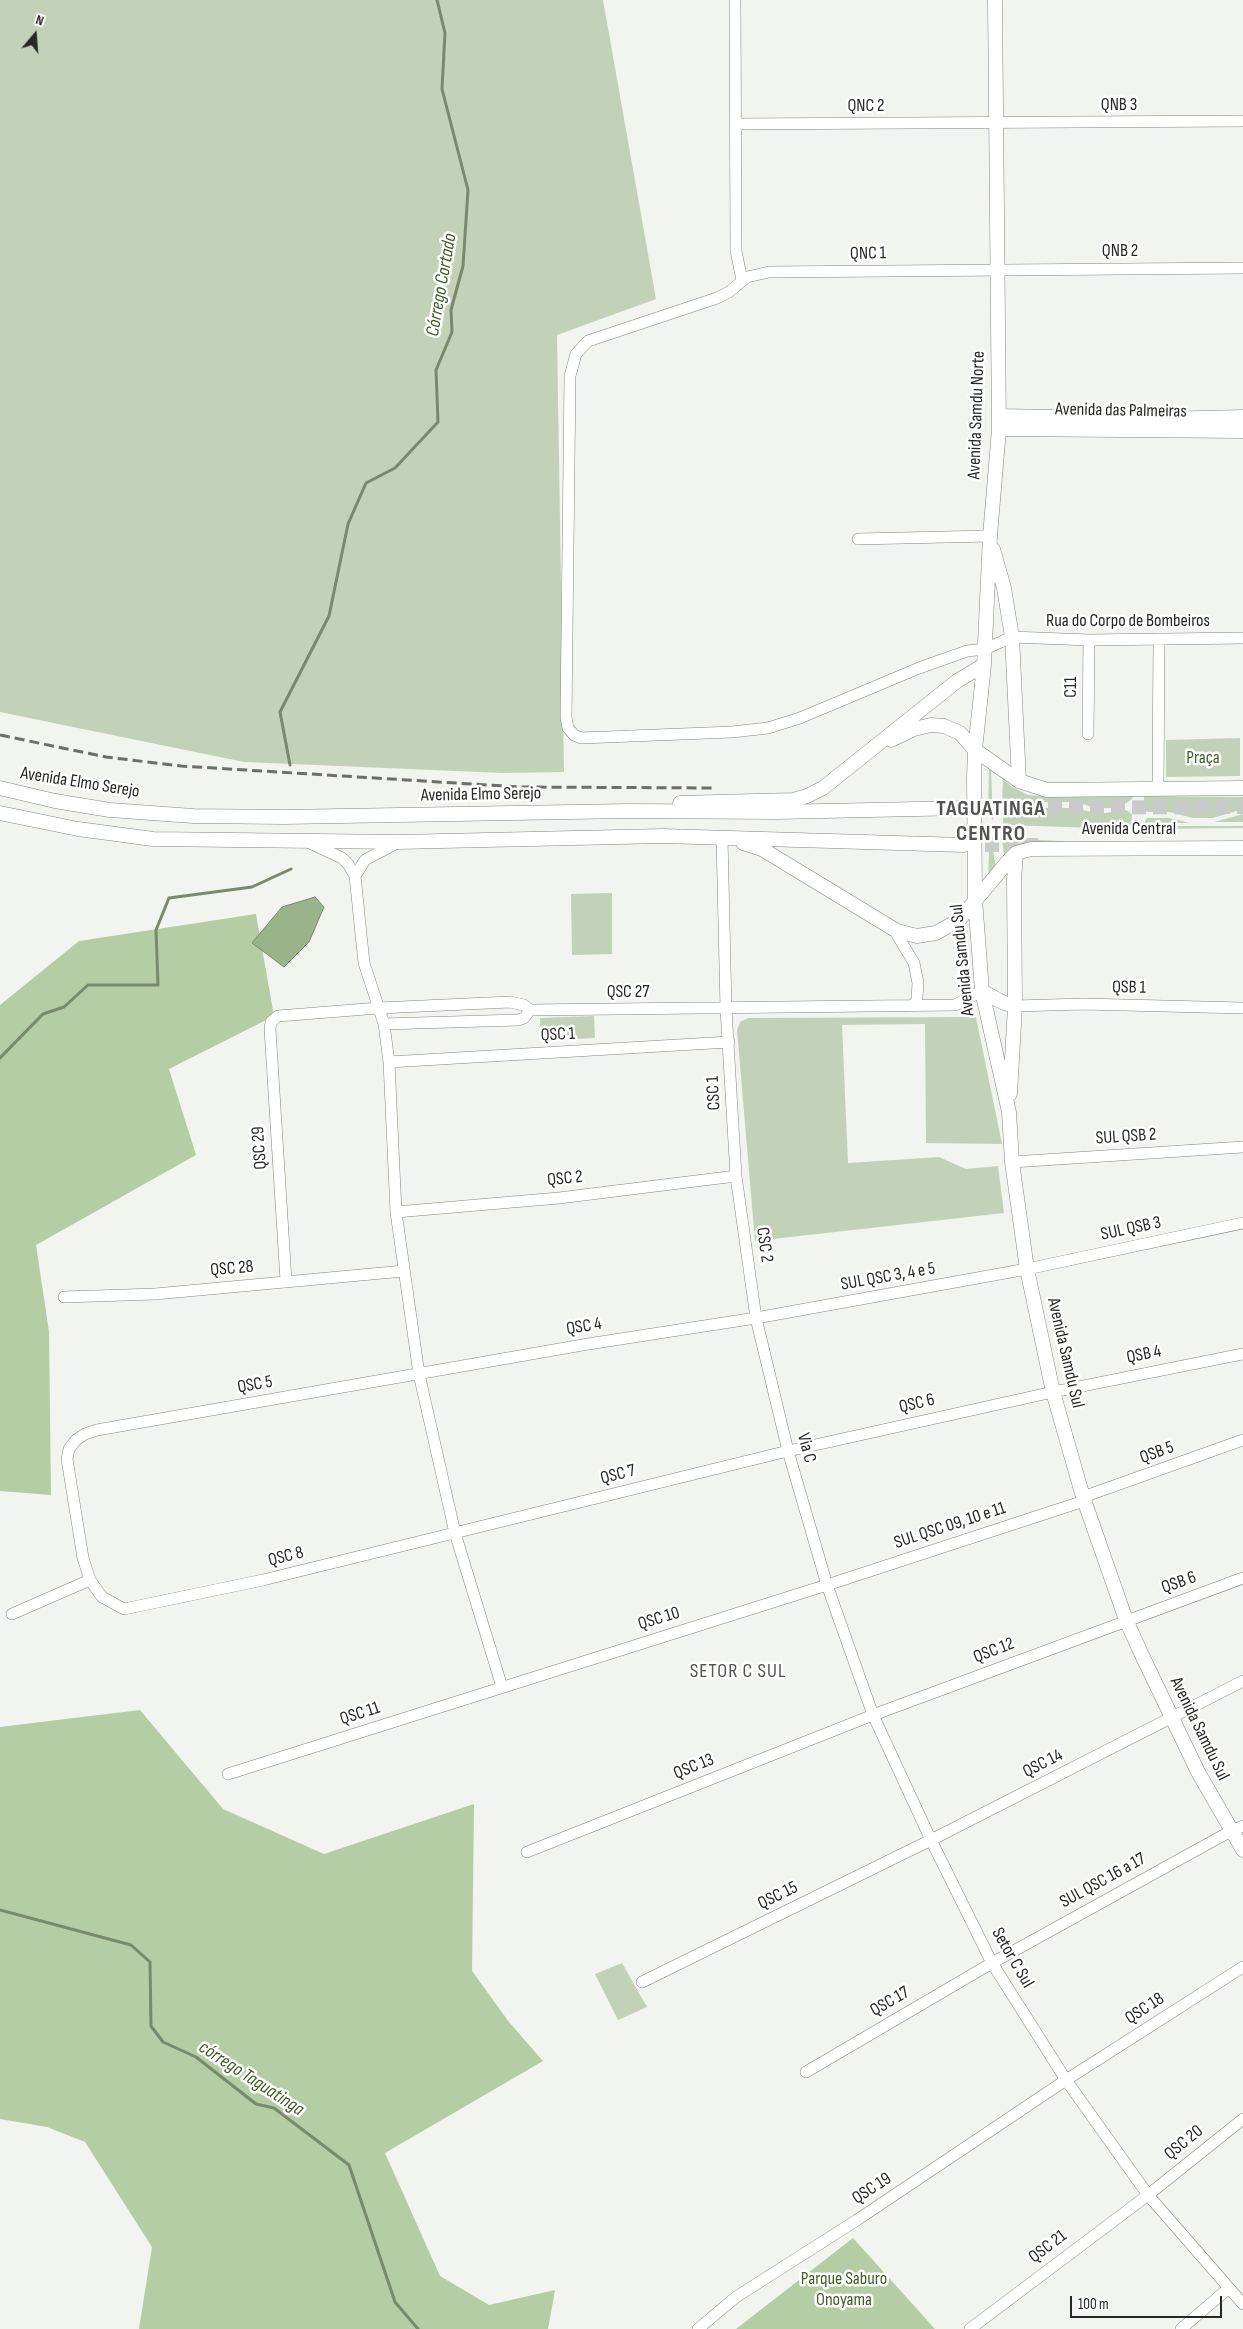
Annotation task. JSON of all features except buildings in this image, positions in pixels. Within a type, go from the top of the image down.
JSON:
[{"type":"main road","name":"Avenida Samdu Norte","points":[[974,830],[975,750],[984,665],[990,536],[999,423],[995,0]]},
{"type":"main road","name":"Avenida das Palmeiras","points":[[999,423],[1055,428],[1160,425],[1243,417]]},
{"type":"main road","name":"Avenida das Palmeiras","points":[[1160,425],[1243,431]]},
{"type":"main road","points":[[990,536],[1004,588],[1012,637],[1018,781]]},
{"type":"main road","points":[[628,812],[652,804],[793,800],[807,796],[822,788],[957,681],[984,665]]},
{"type":"main road","points":[[868,751],[914,729],[931,725],[944,726],[960,733],[975,750],[1018,781],[1046,790],[1243,788]]},
{"type":"main road","name":"Avenida Elmo Serejo","points":[[0,788],[55,801],[110,810],[193,816],[284,817],[628,812],[777,812],[964,808]]},
{"type":"main road","points":[[0,813],[78,829],[153,839],[398,842],[663,836],[964,845]]},
{"type":"main road","name":"Avenida Samdu Sul","points":[[974,830],[975,899],[982,992],[1009,1112],[1012,1162],[1027,1269],[1053,1392],[1084,1499],[1126,1620],[1171,1718],[1237,1828],[1243,1850]]},
{"type":"main road","points":[[722,838],[762,849],[893,928],[918,936],[936,933],[959,920],[1016,853]]},
{"type":"main road","name":"Avenida Central","points":[[1016,853],[1042,848],[1243,848]]},
{"type":"main road","points":[[1009,1112],[1015,1006],[1014,881],[1016,853]]},
{"type":"main road","points":[[982,992],[1015,1006]]},
{"type":"street","points":[[735,0],[736,251],[742,280]]},
{"type":"street","name":"QNB 3","points":[[996,123],[1243,122]]},
{"type":"street","name":"QNC 2","points":[[736,124],[996,123]]},
{"type":"street","name":"QNB 2","points":[[997,270],[1243,268]]},
{"type":"street","name":"QNC 1","points":[[985,649],[967,651],[919,668],[800,718],[768,728],[732,732],[581,738],[574,735],[568,728],[566,707],[570,396],[572,363],[581,347],[588,342],[716,298],[729,292],[742,280],[756,274],[769,272],[997,270]]},
{"type":"street","points":[[858,539],[990,536]]},
{"type":"street","points":[[985,649],[1012,637]]},
{"type":"street","name":"Rua do Corpo de Bombeiros","points":[[1012,637],[1089,640],[1243,638]]},
{"type":"street","points":[[1158,789],[1159,639]]},
{"type":"street","name":"C11","points":[[1088,734],[1089,640]]},
{"type":"street","name":"CSC 1","points":[[722,838],[726,1009],[736,1176]]},
{"type":"street","points":[[309,842],[342,858],[355,876],[364,963],[384,1024],[389,1062],[396,1212],[419,1374],[455,1533],[502,1687]]},
{"type":"street","points":[[355,876],[365,860],[398,842]]},
{"type":"street","points":[[893,928],[914,963],[918,983],[917,998],[916,1002],[911,1006]]},
{"type":"street","name":"QSC 27","points":[[278,1016],[379,1008],[510,1002],[524,1005],[530,1010],[955,1005],[982,992]]},
{"type":"street","name":"QSB 1","points":[[1015,1006],[1084,1004],[1243,1008]]},
{"type":"street","name":"QSC 27","points":[[384,1024],[518,1020],[524,1018],[530,1010]]},
{"type":"street","name":"QSC 29","points":[[278,1016],[271,1022],[270,1028],[286,1281]]},
{"type":"street","name":"QSC 1","points":[[389,1062],[728,1042]]},
{"type":"street","name":"SUL QSB 2","points":[[1012,1162],[1243,1147]]},
{"type":"street","name":"QSC 2","points":[[396,1212],[559,1198],[736,1176]]},
{"type":"street","name":"CSC 2","points":[[736,1176],[756,1318]]},
{"type":"street","name":"SUL QSB 3","points":[[1027,1269],[1243,1223]]},
{"type":"street","name":"SUL QSC 3, 4 e 5","points":[[756,1318],[1027,1269]]},
{"type":"street","name":"QSC 28","points":[[64,1297],[156,1294],[404,1271]]},
{"type":"street","name":"QSC 4","points":[[419,1374],[588,1344],[756,1318]]},
{"type":"street","name":"Via C","points":[[756,1318],[788,1451],[827,1585]]},
{"type":"street","name":"QSB 4","points":[[1053,1392],[1243,1354]]},
{"type":"street","name":"QSC 5","points":[[90,1580],[84,1558],[67,1459],[69,1449],[84,1434],[97,1430],[419,1374]]},
{"type":"street","name":"QSC 6","points":[[788,1451],[1053,1392]]},
{"type":"street","name":"QSB 5","points":[[1084,1499],[1243,1440]]},
{"type":"street","name":"QSC 7","points":[[455,1533],[788,1451]]},
{"type":"street","name":"SUL QSC 09, 10 e 11","points":[[827,1585],[1084,1499]]},
{"type":"street","name":"QSC 8","points":[[90,1580],[102,1597],[124,1609],[263,1580],[455,1533]]},
{"type":"street","name":"QSB 6","points":[[1126,1620],[1243,1578]]},
{"type":"street","points":[[12,1614],[90,1580]]},
{"type":"street","name":"QSC 10","points":[[502,1687],[827,1585]]},
{"type":"street","name":"Setor C Sul","points":[[827,1585],[873,1715],[931,1840],[992,1963],[1066,2080],[1148,2195],[1229,2288],[1241,2299]]},
{"type":"street","name":"QSC 12","points":[[873,1715],[1126,1620]]},
{"type":"street","name":"QSC 14","points":[[931,1840],[1243,1681]]},
{"type":"street","name":"QSC 11","points":[[228,1774],[502,1687]]},
{"type":"street","name":"QSC 13","points":[[527,1852],[873,1715]]},
{"type":"street","name":"SUL QSC 16 a 17","points":[[992,1963],[1237,1828]]},
{"type":"street","name":"QSC 15","points":[[642,1982],[931,1840]]},
{"type":"street","name":"QSC 17","points":[[806,2072],[992,1963]]},
{"type":"street","name":"QSC 18","points":[[1066,2080],[1243,1967]]},
{"type":"street","name":"QSC 19","points":[[698,2329],[736,2296],[872,2210],[1066,2080]]},
{"type":"street","name":"QSC 20","points":[[1148,2195],[1243,2119]]},
{"type":"street","name":"QSC 21","points":[[970,2329],[1148,2195]]},
{"type":"street","points":[[1180,2329],[1229,2288]]},
{"type":"green space","points":[[0,0],[603,0],[656,299],[557,335],[564,772],[503,773],[244,762],[0,712]]},
{"type":"green space","name":"Praça","points":[[1240,738],[1240,776],[1166,777],[1166,740]]},
{"type":"green space","points":[[989,770],[991,770],[993,820],[988,813]]},
{"type":"green space","points":[[1003,779],[1012,787],[1028,795],[1055,797],[1133,796],[1132,799],[1119,808],[1097,808],[1075,802],[1002,802]]},
{"type":"green space","points":[[1144,796],[1243,797],[1243,809],[1213,818],[1193,818],[1169,812],[1148,812],[1144,810]]},
{"type":"green space","points":[[1003,808],[1076,808],[1098,814],[1126,810],[1132,814],[1131,829],[1003,825]]},
{"type":"green space","points":[[1243,814],[1243,822],[1214,822]]},
{"type":"green space","points":[[1147,818],[1169,818],[1190,823],[1144,823]]},
{"type":"green space","points":[[1142,826],[1243,826],[1243,828],[1142,829]]},
{"type":"green space","points":[[1002,838],[1077,842],[1077,843],[1005,863]]},
{"type":"green space","points":[[992,844],[997,873],[988,883],[989,850]]},
{"type":"green space","points":[[612,893],[612,954],[572,955],[571,894]]},
{"type":"green space","points":[[256,914],[274,1016],[169,1069],[196,1155],[36,1245],[49,1332],[51,1495],[0,1491],[0,1005],[79,941]]},
{"type":"green space","points":[[594,1016],[595,1038],[541,1041],[540,1018]]},
{"type":"green space","points":[[976,1017],[1002,1144],[926,1143],[925,1024],[842,1025],[848,1163],[939,1157],[966,1169],[998,1166],[1004,1213],[755,1241],[737,1030],[740,1022],[748,1018]]},
{"type":"green space","points":[[140,1710],[223,1809],[324,1854],[474,1804],[472,1971],[509,2022],[543,2061],[385,2153],[440,2276],[489,2305],[555,2290],[548,2329],[139,2329],[152,2247],[85,2142],[47,2127],[0,2119],[0,1727]]},
{"type":"green space","points":[[622,1963],[647,2007],[618,2020],[595,1974]]},
{"type":"green space","name":"Parque Saburo Onoyama","points":[[853,2238],[935,2329],[736,2329]]},
{"type":"shaded area","points":[[315,897],[324,907],[309,942],[284,967],[252,943],[282,907]]},
{"type":"waterway","name":"Córrego Cortado","points":[[290,765],[280,712],[329,616],[348,524],[366,483],[395,468],[438,422],[436,370],[452,332],[451,310],[463,266],[468,190],[442,89],[445,33],[437,0]]},
{"type":"waterway","points":[[0,1058],[43,1014],[64,1007],[88,985],[158,985],[156,930],[169,898],[252,887],[291,869]]},
{"type":"waterway","name":"córrego Taguatinga","points":[[0,1910],[131,1945],[150,1962],[151,2026],[163,2042],[196,2057],[256,2104],[274,2108],[349,2165],[395,2302],[418,2329]]},
{"type":"tunnel","points":[[964,808],[1243,807]]},
{"type":"tunnel","points":[[964,845],[1038,845]]},
{"type":"railway","points":[[0,735],[106,757],[181,766],[520,787],[715,788]]},
{"type":"district","name":"TAGUATINGA CENTRO","points":[[991,822]]},
{"type":"district","name":"SETOR C SUL","points":[[738,1672]]}]
